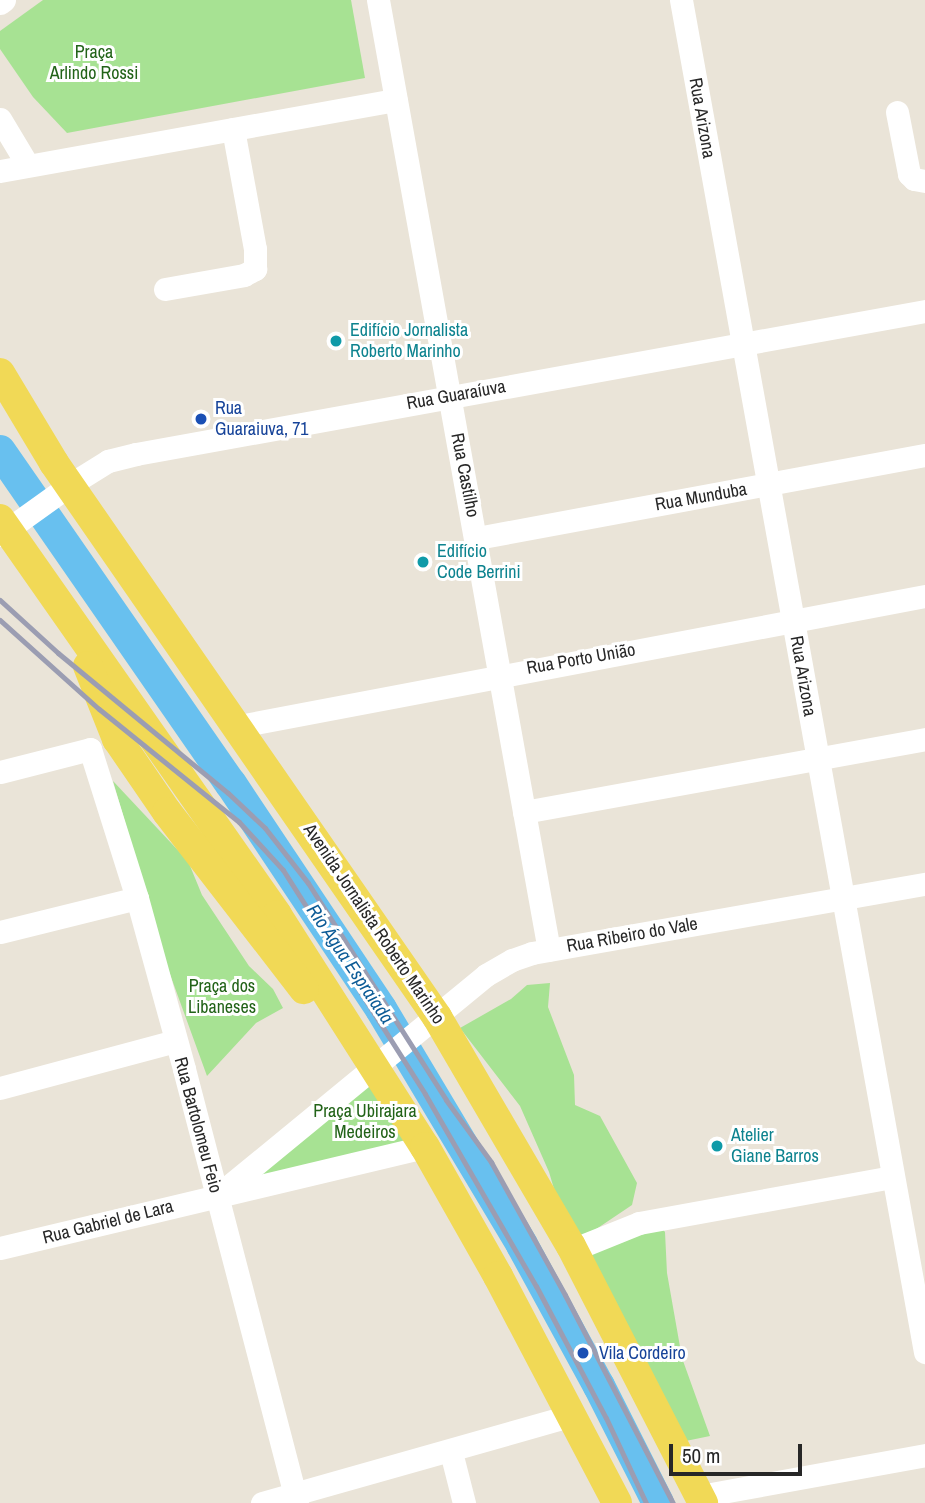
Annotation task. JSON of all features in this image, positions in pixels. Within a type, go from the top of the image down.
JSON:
[{"type":"main road","name":"Avenida Jornalista Roberto Marinho","points":[[0,373],[35,434],[62,490],[239,726],[572,1250],[702,1499]]},
{"type":"main road","points":[[0,389],[35,434]]},
{"type":"main road","points":[[8,526],[68,617],[382,1060],[425,1147],[573,1415],[617,1503]]},
{"type":"street","name":"Rua Castilho","points":[[378,0],[477,538],[549,950]]},
{"type":"street","name":"Rua Arizona","points":[[681,0],[925,1352]]},
{"type":"street","points":[[0,171],[27,164],[396,100]]},
{"type":"street","points":[[897,112],[909,174],[914,179],[925,181]]},
{"type":"street","points":[[0,119],[27,164]]},
{"type":"street","points":[[165,289],[244,275],[255,269],[255,249],[233,129]]},
{"type":"street","name":"Rua Guaraíuva","points":[[8,526],[108,461],[136,454],[925,311]]},
{"type":"street","name":"Rua Munduba","points":[[477,538],[925,455]]},
{"type":"street","name":"Rua Porto União","points":[[239,726],[499,674],[925,596]]},
{"type":"street","points":[[524,812],[925,739]]},
{"type":"street","name":"Rua Bartolomeu Feio","points":[[0,772],[90,749],[137,898],[296,1499]]},
{"type":"street","name":"Rua Ribeiro do Vale","points":[[382,1060],[486,975],[512,960],[549,950],[925,884]]},
{"type":"street","points":[[0,932],[137,898]]},
{"type":"street","points":[[0,1088],[176,1041]]},
{"type":"street","name":"Rua Gabriel de Lara","points":[[217,1196],[382,1060]]},
{"type":"street","name":"Rua Gabriel de Lara","points":[[0,1248],[425,1147]]},
{"type":"street","points":[[572,1250],[639,1223],[892,1177]]},
{"type":"street","points":[[262,1503],[296,1499],[573,1415]]},
{"type":"street","points":[[451,1452],[464,1503]]},
{"type":"street","points":[[702,1499],[925,1455]]},
{"type":"green space","name":"Praça Arlindo Rossi","points":[[43,0],[351,0],[365,78],[67,133],[33,97],[0,49],[0,31]]},
{"type":"green space","name":"Praça dos Libaneses","points":[[113,781],[188,861],[202,895],[249,966],[273,989],[283,1008],[256,1023],[207,1076],[167,966]]},
{"type":"green space","points":[[550,983],[548,1007],[574,1075],[575,1105],[600,1116],[637,1183],[632,1205],[571,1246],[549,1172],[520,1106],[460,1028],[511,999],[527,985]]},
{"type":"green space","name":"Praça Ubirajara Medeiros","points":[[374,1069],[422,1145],[223,1193]]},
{"type":"green space","points":[[658,1224],[665,1232],[667,1273],[682,1358],[710,1436],[676,1443],[587,1249]]},
{"type":"waterway","name":"Rio Água Espraiada","points":[[0,451],[231,784],[381,1009],[522,1245],[599,1386],[658,1503]]},
{"type":"railway","points":[[0,600],[58,653],[228,793],[265,828],[308,883],[446,1100],[491,1162],[565,1295],[673,1503]]},
{"type":"railway","points":[[0,620],[99,709],[239,822],[283,870],[425,1094],[536,1286],[606,1418],[646,1503]]},
{"type":"place","name":"Edifício Jornalista Roberto Marinho","points":[[336,341]]},
{"type":"place","name":"Rua Guaraiuva, 71","points":[[201,419]]},
{"type":"place","name":"Edifício Code Berrini","points":[[423,562]]},
{"type":"place","name":"Atelier Giane Barros","points":[[717,1146]]},
{"type":"place","name":"Vila Cordeiro","points":[[583,1353]]}]
